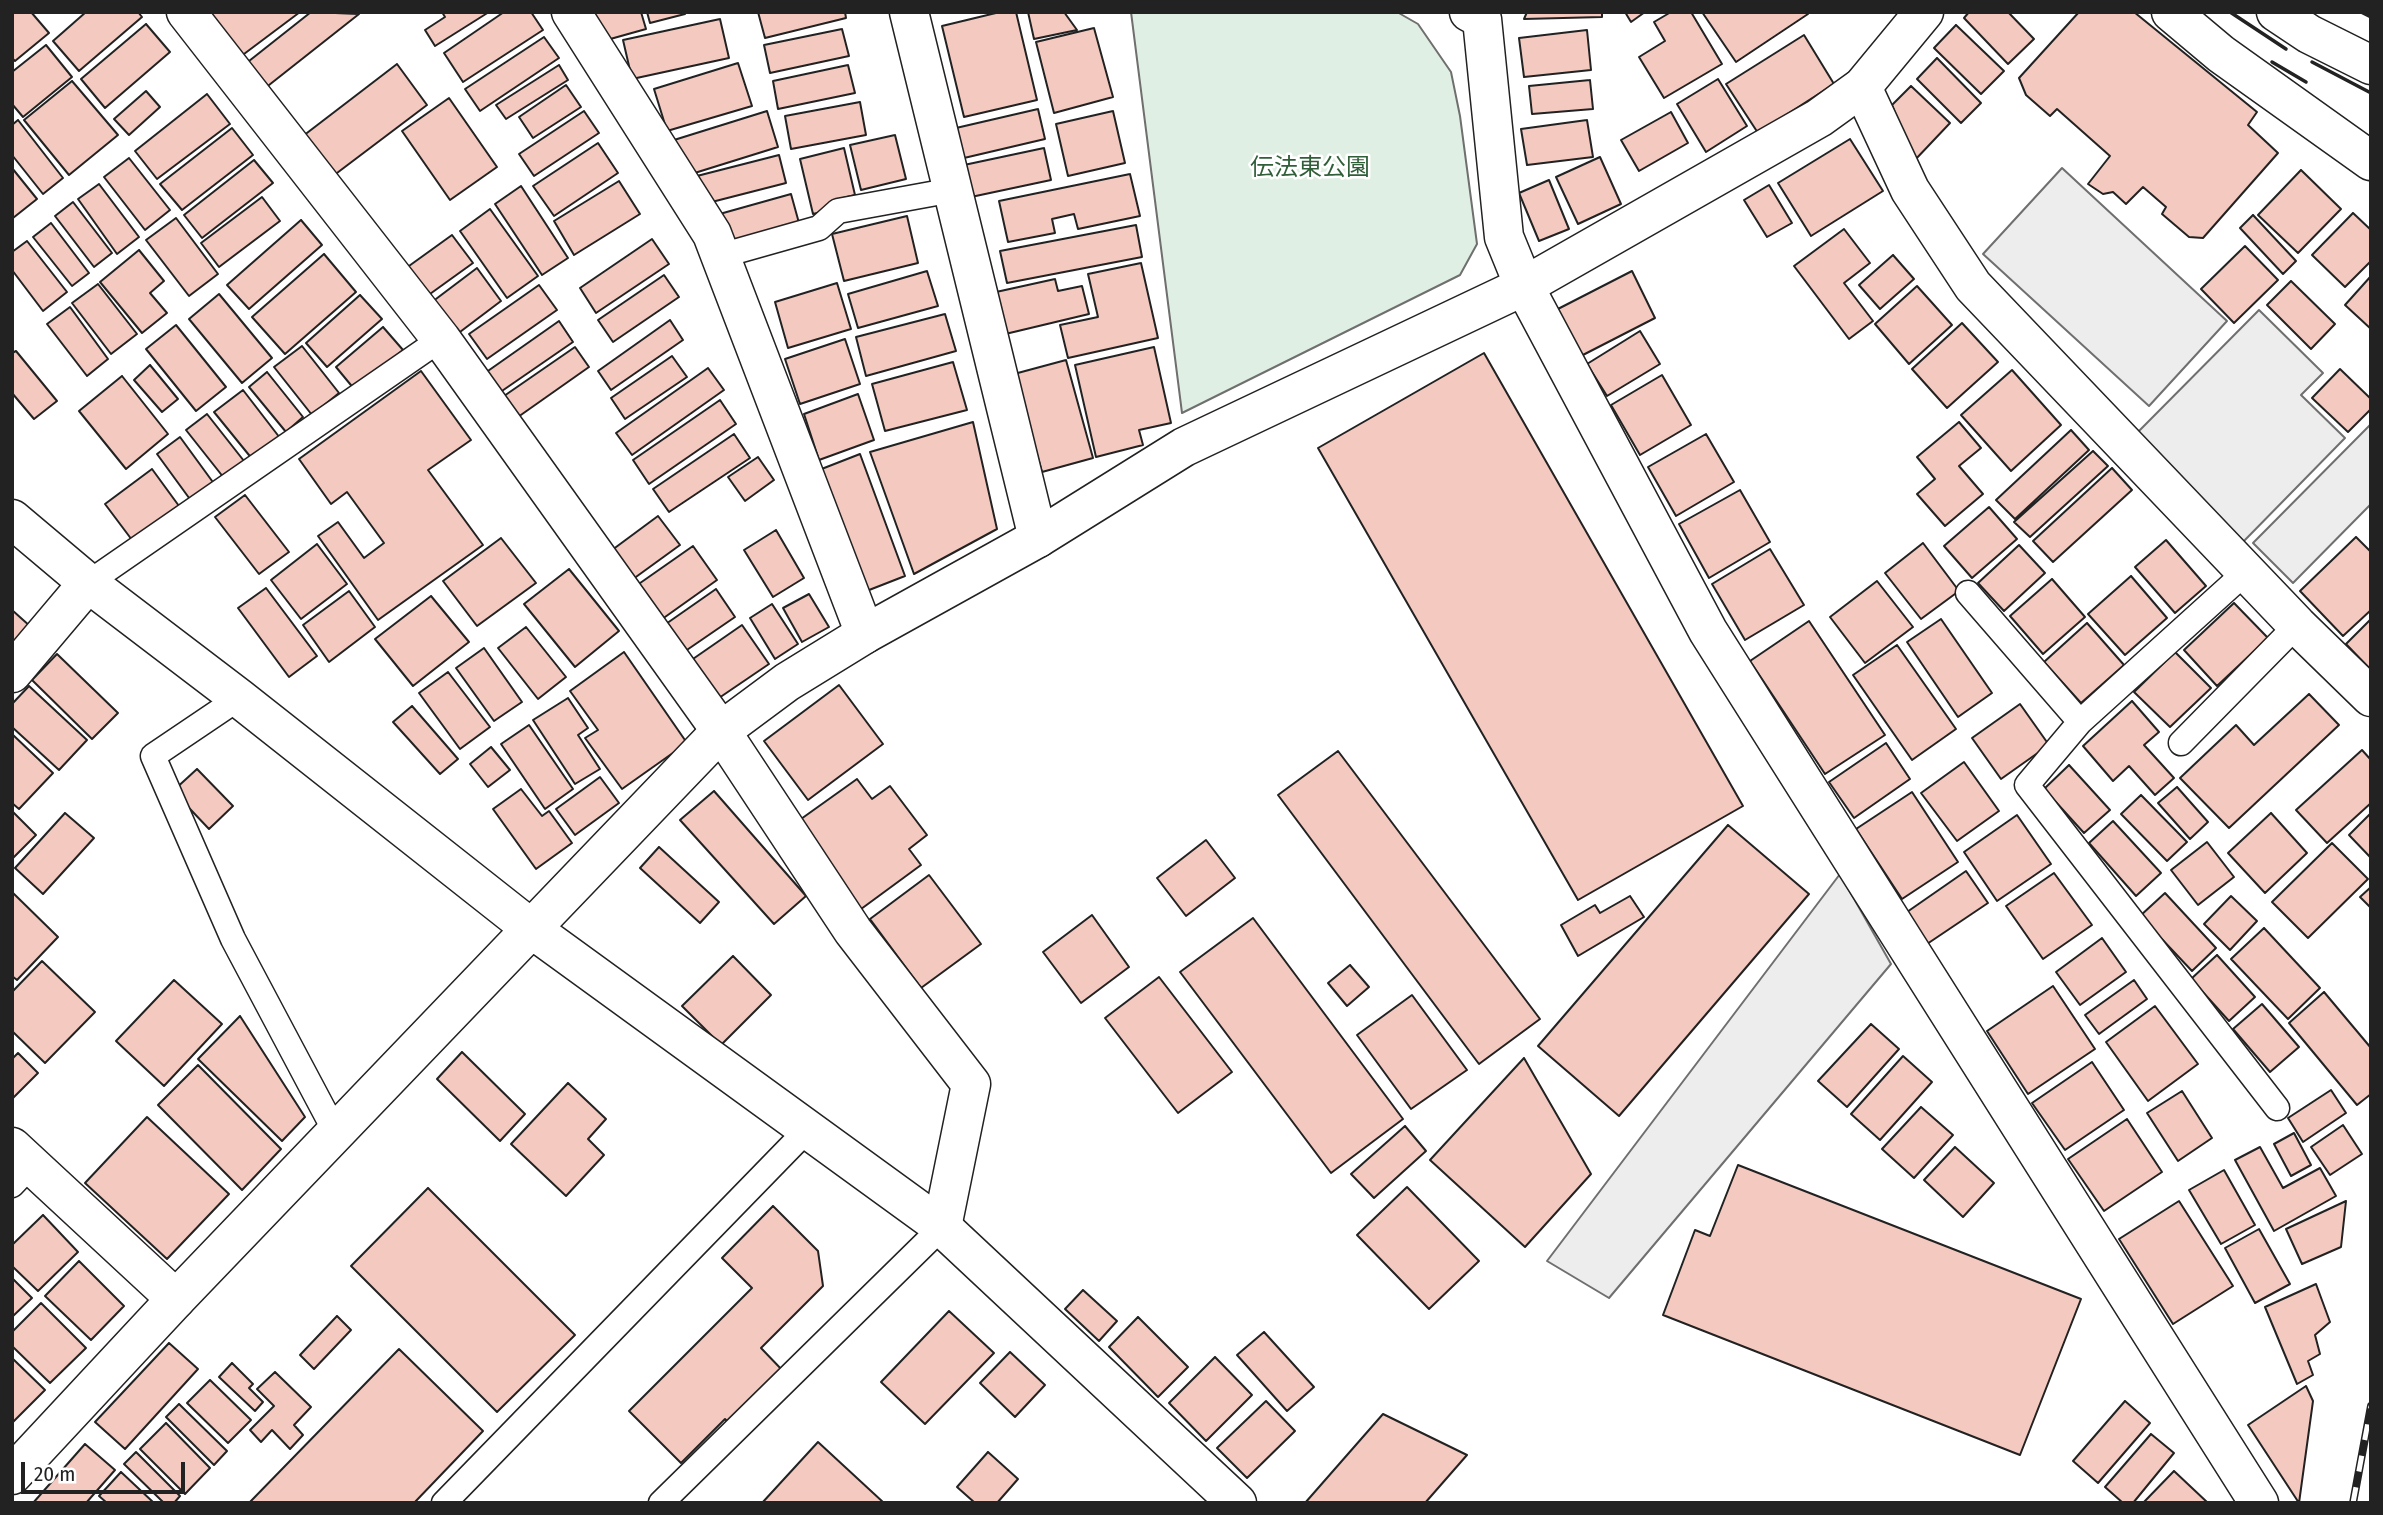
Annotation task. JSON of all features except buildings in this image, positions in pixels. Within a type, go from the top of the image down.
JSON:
[{"type":"street","points":[[186,12],[441,339],[721,731],[853,931],[971,1084],[942,1227]]},
{"type":"street","points":[[571,12],[712,234],[865,634]]},
{"type":"street","points":[[909,12],[1038,538]]},
{"type":"street","points":[[1469,12],[1482,19],[1504,237],[1524,286],[1708,631],[2259,1503]]},
{"type":"street","points":[[12,1475],[176,1299],[533,930],[721,731],[787,682],[865,634],[1038,538],[1184,447],[1524,286],[1819,118],[1861,87],[1924,12]]},
{"type":"street","points":[[2171,12],[2221,54],[2371,161]]},
{"type":"street","points":[[2276,12],[2309,34],[2371,65]]},
{"type":"street","points":[[1861,87],[1910,190],[1973,286],[2297,625],[2371,697]]},
{"type":"street","points":[[12,519],[88,583],[239,698],[533,930],[942,1227],[1237,1503]]},
{"type":"street","points":[[12,673],[88,583]]},
{"type":"street","points":[[18,1166],[176,1299]]},
{"type":"lane","points":[[720,256],[819,228],[838,211],[953,190]]},
{"type":"lane","points":[[88,583],[441,339]]},
{"type":"lane","points":[[2246,571],[2080,722],[2027,785],[2277,1108]]},
{"type":"lane","points":[[1968,593],[2080,722]]},
{"type":"lane","points":[[2181,743],[2297,625]]},
{"type":"lane","points":[[239,698],[153,756],[233,939],[336,1133]]},
{"type":"lane","points":[[444,1503],[807,1130]]},
{"type":"lane","points":[[661,1503],[942,1227]]},
{"type":"green space","name":"伝法東公園","points":[[1131,12],[1397,12],[1418,24],[1451,72],[1460,116],[1477,244],[1460,275],[1182,413]]},
{"type":"shaded area","points":[[2062,168],[2227,321],[2149,406],[1983,254]]},
{"type":"shaded area","points":[[2259,310],[2323,373],[2301,395],[2345,438],[2242,543],[2133,437]]},
{"type":"shaded area","points":[[2371,424],[2371,504],[2293,583],[2253,543]]},
{"type":"shaded area","points":[[1840,874],[1891,964],[1609,1298],[1547,1261]]},
{"type":"railway","points":[[2353,1503],[2371,1406]]},
{"type":"wall","points":[[2230,12],[2286,49]]},
{"type":"wall","points":[[2361,12],[2371,17]]},
{"type":"wall","points":[[2272,62],[2306,82]]},
{"type":"wall","points":[[2312,62],[2371,93]]}]
